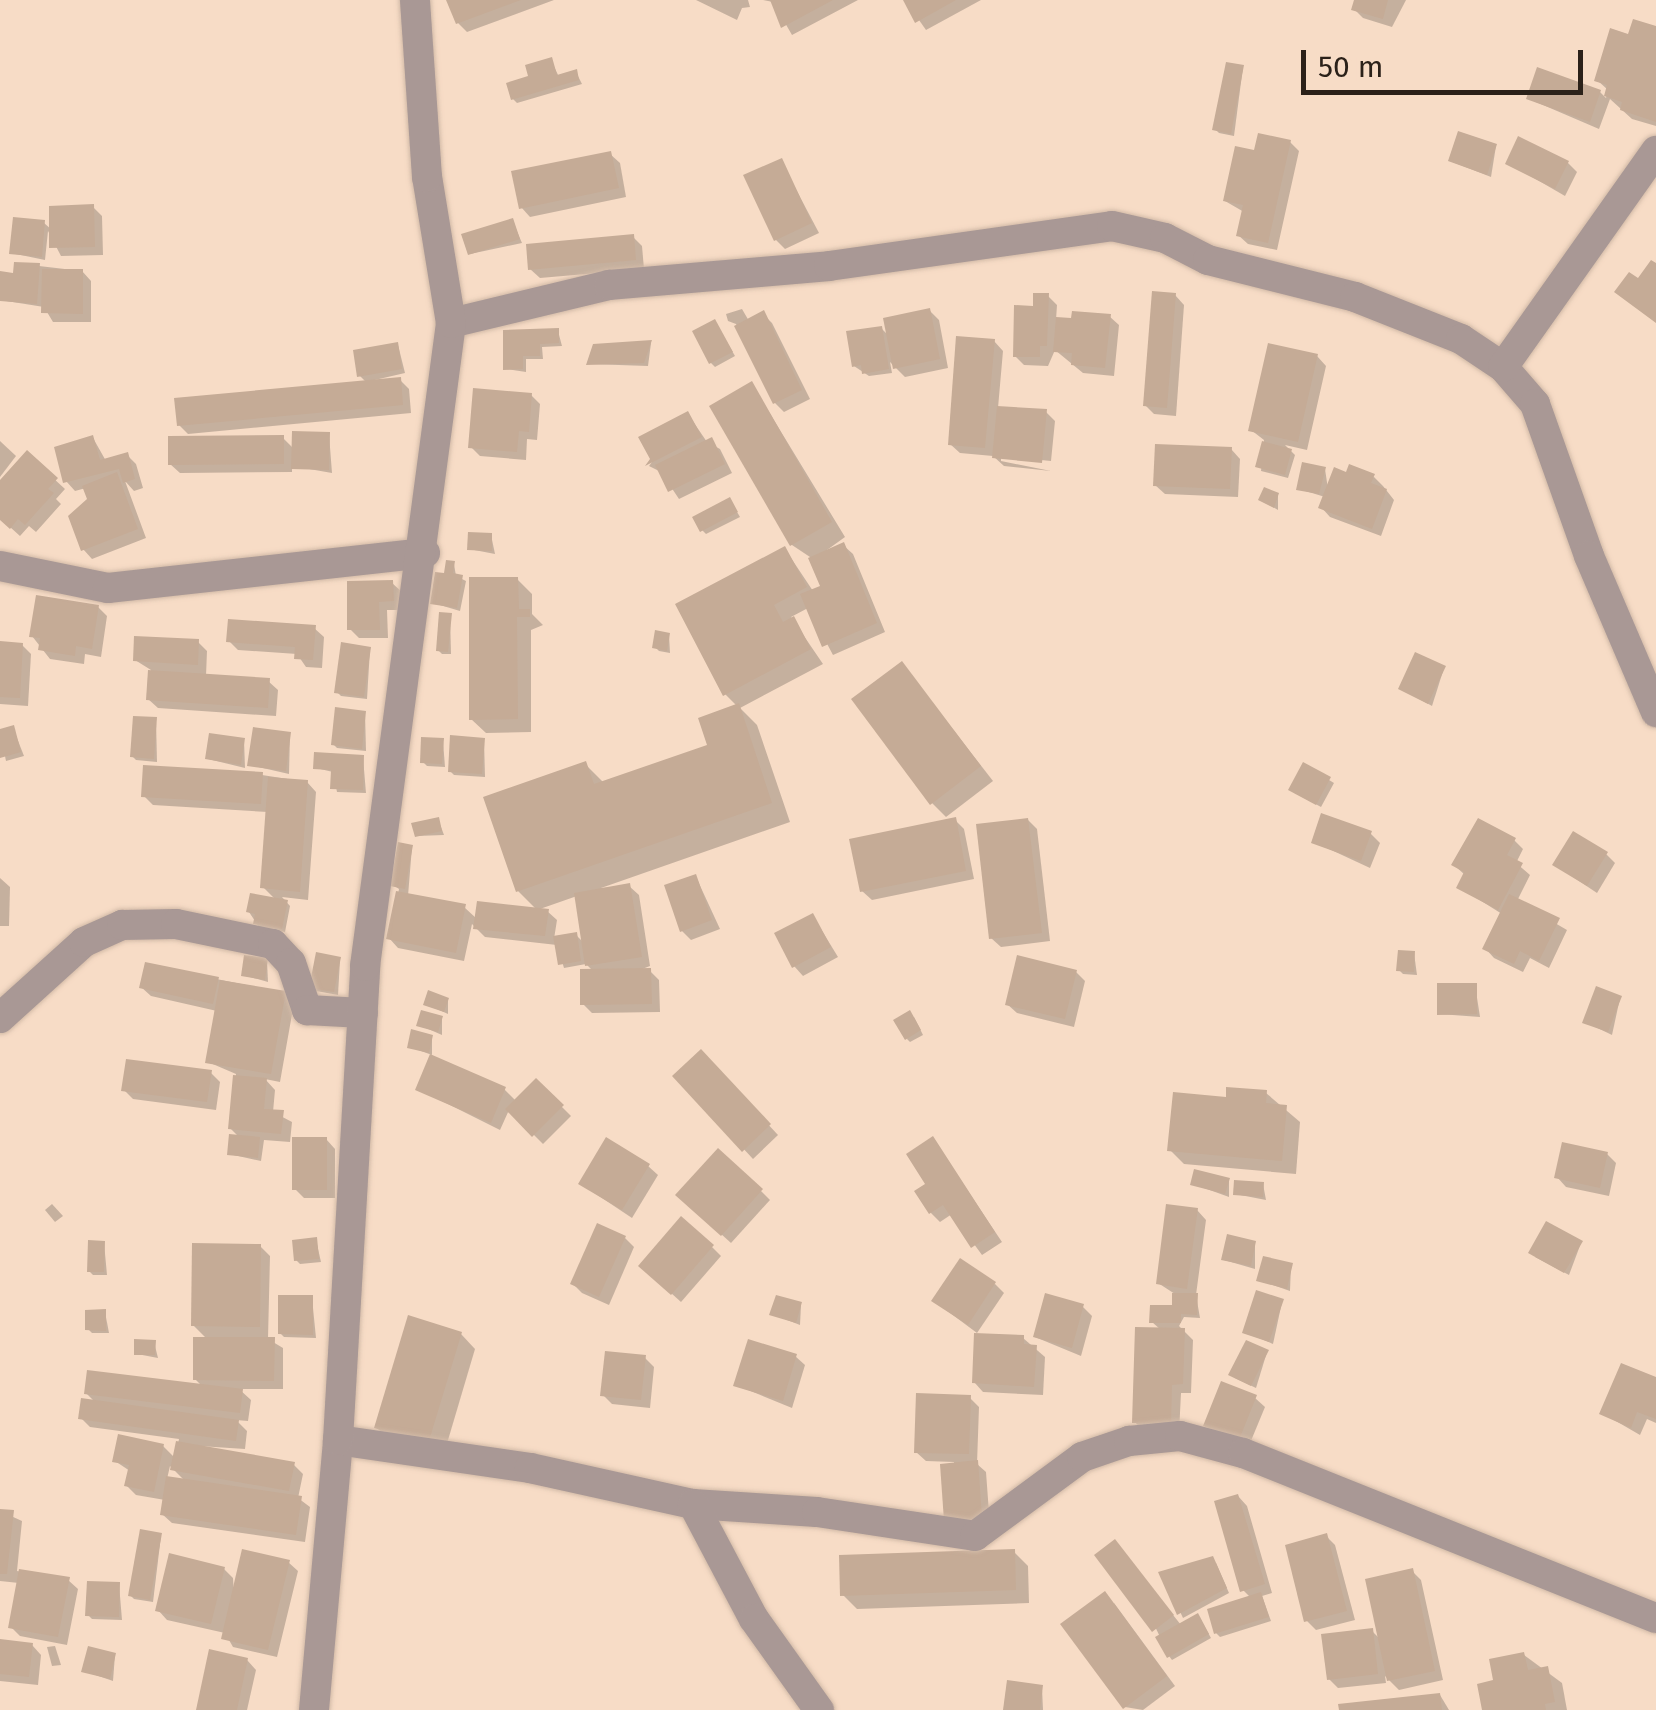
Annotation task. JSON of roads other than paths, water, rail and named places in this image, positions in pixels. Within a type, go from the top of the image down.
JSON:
[{"type":"street","points":[[314,1710],[338,1440],[363,1013],[425,553],[451,323],[427,177],[415,0]]},
{"type":"street","points":[[1503,367],[1656,151]]},
{"type":"street","points":[[451,323],[610,285],[829,266],[1112,226],[1165,238],[1208,260],[1355,297],[1461,339],[1503,367],[1535,404],[1589,556],[1656,712]]},
{"type":"street","points":[[0,566],[108,588],[425,553]]},
{"type":"street","points":[[0,1018],[84,942],[122,925],[158,924],[273,944],[292,963],[307,1010],[363,1013]]},
{"type":"street","points":[[338,1440],[530,1468],[692,1504],[818,1512],[975,1536],[1082,1458],[1128,1440],[1180,1436],[1243,1453],[1656,1618]]},
{"type":"street","points":[[692,1504],[754,1619],[819,1710]]}]
